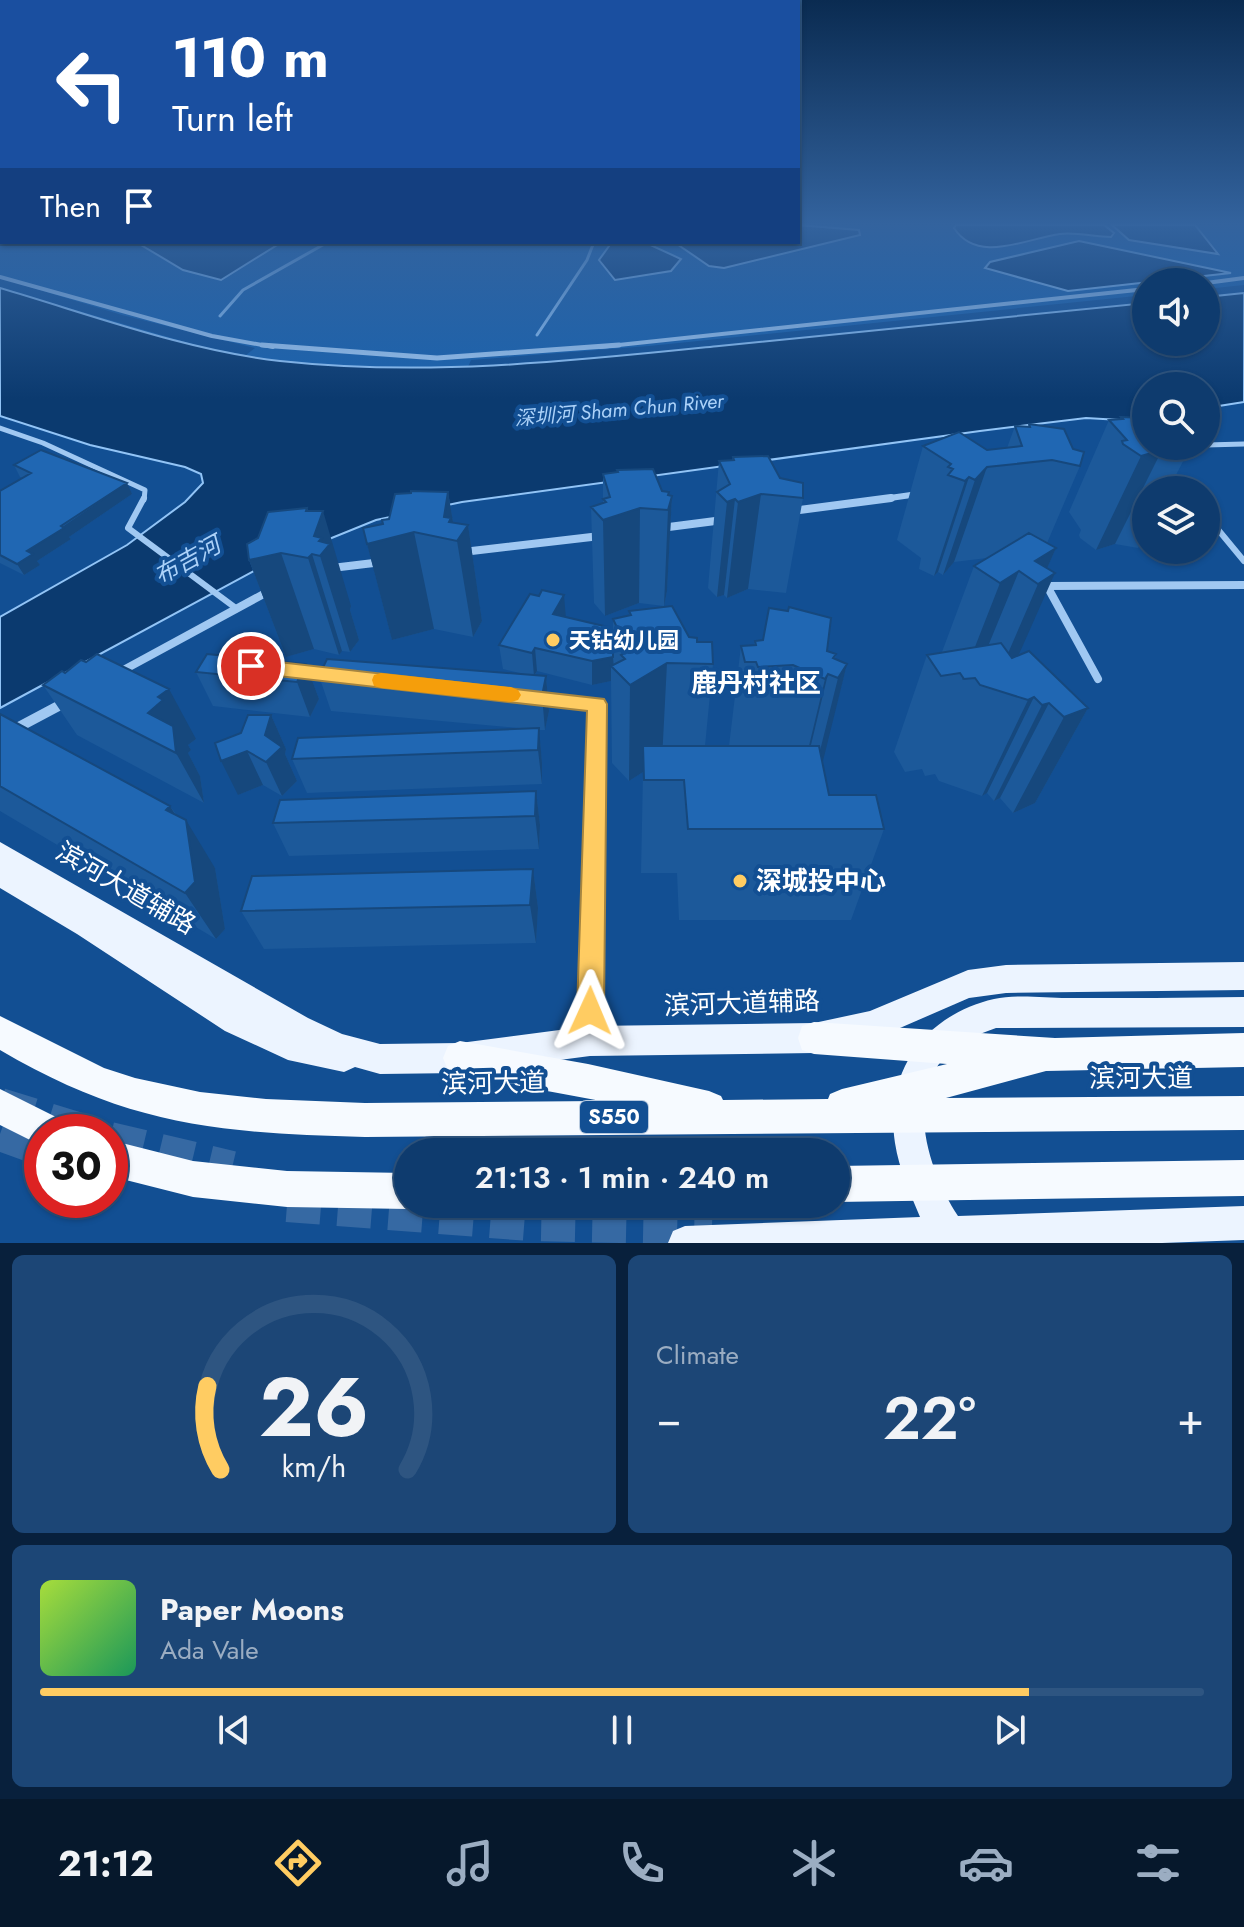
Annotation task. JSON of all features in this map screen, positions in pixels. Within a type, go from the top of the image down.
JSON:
[{"type":"highway","name":"滨河大道","points":[[0,1032],[51,1063],[106,1086],[159,1102],[218,1111],[365,1120],[1244,1113]]},
{"type":"highway","points":[[814,1038],[1055,1055],[1244,1050]]},
{"type":"highway","points":[[805,1115],[1055,1055]]},
{"type":"highway","points":[[460,1058],[588,1081],[746,1116]]},
{"type":"highway","points":[[0,1106],[24,1118]]},
{"type":"highway","points":[[128,1163],[193,1179],[287,1189],[394,1191]]},
{"type":"highway","points":[[850,1184],[1244,1178]]},
{"type":"main road","name":"滨河大道辅路","points":[[0,853],[298,1028],[338,1048],[380,1059],[460,1058],[590,1041],[814,1038],[870,1026],[968,984],[1006,979],[1244,976]]},
{"type":"main road","points":[[0,875],[65,911],[277,1042],[332,1057],[380,1059]]},
{"type":"main road","points":[[956,1243],[932,1206],[919,1177],[909,1119],[911,1091],[920,1065],[933,1045],[952,1028],[973,1018],[996,1013],[1244,1012]]},
{"type":"main road","points":[[685,1243],[1244,1223]]},
{"type":"street","points":[[781,513],[922,493]]},
{"type":"street","points":[[658,529],[735,519]]},
{"type":"street","points":[[449,554],[612,535]]},
{"type":"street","points":[[324,569],[387,561]]},
{"type":"street","points":[[112,677],[285,583]]},
{"type":"street","points":[[1098,679],[1047,586],[1244,585]]},
{"type":"street","points":[[283,670],[346,677]]},
{"type":"street","points":[[534,697],[597,704],[590,1041]]},
{"type":"street","points":[[0,737],[70,699]]},
{"type":"lane","points":[[22,283],[212,336],[279,348],[437,358],[599,347],[1132,290]]},
{"type":"lane","points":[[0,428],[43,443],[145,490],[143,503],[128,528],[237,609]]},
{"type":"lane","points":[[1220,445],[1244,444]]},
{"type":"lane","points":[[1220,532],[1244,561]]},
{"type":"shaded area","points":[[17,283],[1132,283],[1132,296],[649,346],[471,360],[468,367],[595,359],[1132,304],[409,380],[148,343],[0,288],[206,348],[246,355],[255,348],[122,315]]},
{"type":"shaded area","points":[[1220,283],[1244,285],[1220,288]]},
{"type":"water","points":[[1039,283],[1132,283],[1068,291]]},
{"type":"water","points":[[0,288],[209,349],[280,361],[390,368],[500,365],[609,357],[1132,304],[1132,356],[1220,356],[1220,296],[1244,293],[1244,402],[1220,406],[1220,372],[1132,372],[1132,419],[1086,418],[980,431],[462,502],[376,520],[265,565],[0,708],[0,617],[127,545],[185,502],[203,483],[201,474],[185,467],[90,445],[0,416]]},
{"type":"building","points":[[1121,417],[1132,417],[1132,450],[1123,444],[1122,441],[1127,440],[1109,420],[1123,419]]},
{"type":"building","points":[[1029,424],[1064,429],[1073,449],[1084,452],[1080,466],[1052,460],[987,467],[975,480],[969,477],[965,481],[948,475],[953,469],[948,467],[951,464],[923,446],[959,432],[987,450],[1022,446],[1015,426],[1030,427]]},
{"type":"building","points":[[41,450],[127,483],[27,551],[33,554],[17,564],[0,555],[0,491],[31,473],[14,465]]},
{"type":"building","points":[[768,456],[780,478],[803,483],[803,498],[761,494],[738,502],[735,499],[727,502],[717,492],[730,484],[719,461],[734,460],[733,457]]},
{"type":"building","points":[[653,469],[662,491],[672,496],[668,510],[640,508],[603,520],[591,507],[606,502],[603,499],[610,497],[603,474],[617,470]]},
{"type":"building","points":[[448,492],[444,517],[451,518],[449,522],[468,525],[457,541],[414,532],[367,544],[363,528],[383,524],[382,520],[389,519],[395,494]]},
{"type":"building","points":[[307,508],[306,511],[323,511],[314,536],[330,544],[320,556],[312,554],[308,558],[281,553],[249,560],[247,544],[258,538],[268,512]]},
{"type":"building","points":[[1029,533],[1056,548],[1035,561],[1055,573],[1038,584],[1019,571],[1000,583],[974,566]]},
{"type":"building","points":[[542,590],[564,595],[553,614],[608,627],[604,637],[613,639],[613,657],[592,661],[535,648],[532,653],[499,645],[530,594],[539,596]]},
{"type":"building","points":[[672,606],[689,637],[697,638],[697,642],[712,642],[713,664],[667,663],[630,685],[611,666],[625,659],[621,655],[628,651],[613,619],[631,615],[629,611]]},
{"type":"building","points":[[789,607],[831,618],[827,651],[836,654],[833,658],[847,664],[838,678],[828,674],[825,679],[793,665],[758,667],[756,662],[745,662],[741,646],[756,645],[755,641],[763,640],[769,608],[788,611]]},
{"type":"building","points":[[1001,643],[1012,658],[1029,651],[1088,708],[1064,717],[1049,703],[1042,705],[1034,697],[1028,700],[980,685],[975,678],[964,679],[960,673],[941,676],[927,655]]},
{"type":"building","points":[[97,654],[169,689],[158,697],[163,700],[148,713],[173,726],[176,753],[43,685],[81,660],[86,662]]},
{"type":"building","points":[[207,654],[306,664],[297,682],[196,672]]},
{"type":"building","points":[[327,659],[546,676],[542,696],[319,676]]},
{"type":"building","points":[[0,714],[170,806],[166,810],[186,820],[195,882],[185,893],[0,786]]},
{"type":"building","points":[[248,715],[271,715],[265,735],[282,747],[266,762],[247,751],[221,761],[215,743],[241,733]]},
{"type":"building","points":[[539,728],[538,750],[292,759],[298,738]]},
{"type":"building","points":[[643,746],[819,746],[829,795],[876,795],[884,829],[688,829],[684,780],[644,780]]},
{"type":"building","points":[[536,791],[535,816],[273,823],[280,800]]},
{"type":"building","points":[[533,869],[530,905],[241,911],[252,876]]},
{"type":"waterway","points":[[220,316],[243,290],[255,283]]},
{"type":"waterway","points":[[537,335],[572,283]]},
{"type":"tunnel","points":[[0,1105],[29,1114]]},
{"type":"tunnel","points":[[0,1134],[24,1143]]},
{"type":"tunnel","points":[[128,1143],[232,1168]]},
{"type":"tunnel","points":[[287,1205],[529,1224],[712,1228]]},
{"type":"slow traffic","points":[[381,680],[511,695]]},
{"type":"place","name":"天钻幼儿园","points":[[553,640]]},
{"type":"place","name":"深城投中心","points":[[740,881]]},
{"type":"district","name":"鹿丹村社区","points":[[756,683]]},
{"type":"route","points":[[251,666],[597,704],[590,1011]]},
{"type":"water label","name":"深圳河 Sham Chun River","points":[[619,410]]},
{"type":"water label","name":"布吉河","points":[[187,560]]}]
